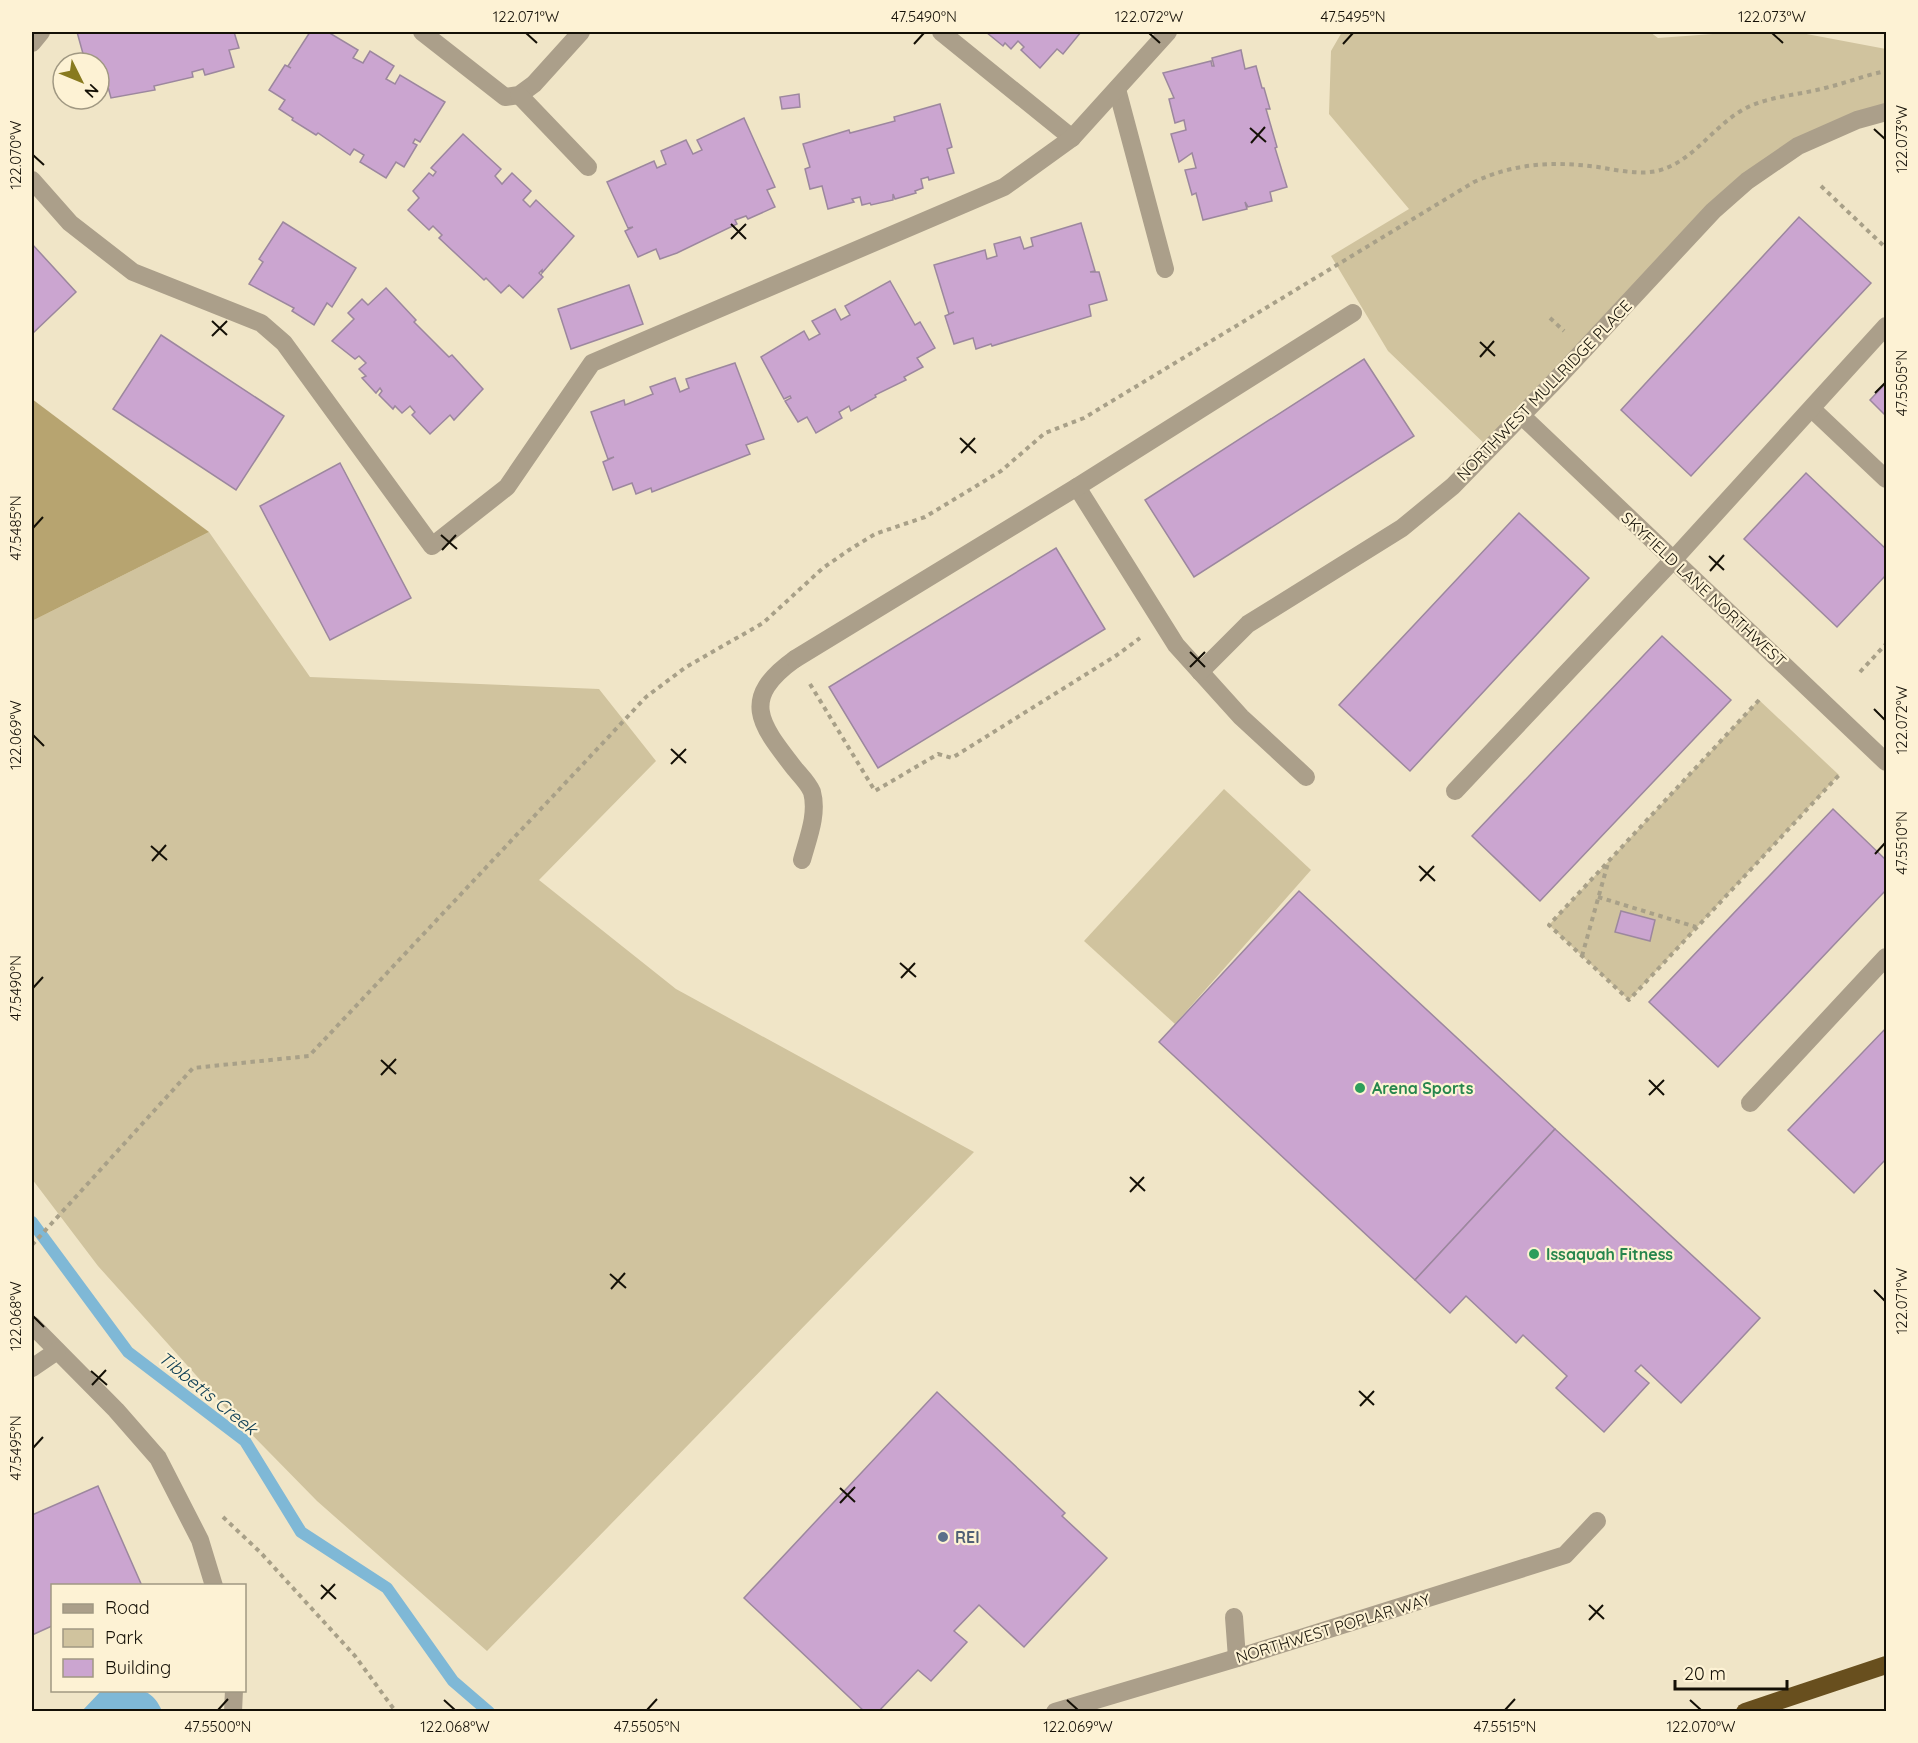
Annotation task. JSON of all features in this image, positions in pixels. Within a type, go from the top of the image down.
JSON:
[{"type":"highway","points":[[1745,1712],[1887,1665]]},
{"type":"street","points":[[32,43],[41,32]]},
{"type":"street","points":[[422,32],[489,87],[505,97],[519,95],[534,84],[581,32]]},
{"type":"street","points":[[941,32],[1072,138]]},
{"type":"street","points":[[32,180],[70,223],[133,272],[261,323],[284,344],[432,546],[507,487],[592,363],[1004,187],[1072,138],[1168,32]]},
{"type":"street","points":[[1117,89],[1166,269]]},
{"type":"street","points":[[519,95],[588,167]]},
{"type":"street","name":"NORTHWEST MULLRIDGE PLACE","points":[[1200,672],[1248,624],[1402,528],[1453,486],[1522,416],[1713,211],[1747,181],[1798,146],[1857,120],[1887,112]]},
{"type":"street","points":[[802,860],[815,813],[811,790],[770,736],[760,713],[762,694],[774,674],[1353,313]]},
{"type":"street","points":[[1455,791],[1674,559],[1887,326]]},
{"type":"street","points":[[1812,409],[1887,479]]},
{"type":"street","name":"SKYFIELD LANE NORTHWEST","points":[[1522,416],[1887,762]]},
{"type":"street","points":[[1077,487],[1176,645],[1241,717],[1306,777]]},
{"type":"street","points":[[1750,1102],[1887,957]]},
{"type":"street","points":[[32,1325],[116,1410],[158,1458],[200,1540],[212,1584]]},
{"type":"street","points":[[32,1368],[57,1351]]},
{"type":"street","name":"NORTHWEST POPLAR WAY","points":[[1055,1712],[1237,1658],[1565,1555],[1597,1521]]},
{"type":"street","points":[[1234,1617],[1237,1658]]},
{"type":"street","points":[[233,1712],[234,1692]]},
{"type":"path","points":[[1821,186],[1887,248]]},
{"type":"path","points":[[795,659],[875,791],[938,754],[952,758],[1146,634]]},
{"type":"path","points":[[1860,672],[1887,644]]},
{"type":"path","points":[[1760,700],[1549,925],[1629,1000],[1839,775]]},
{"type":"path","points":[[1582,956],[1608,862]]},
{"type":"path","points":[[32,1245],[193,1068],[309,1056],[480,875]]},
{"type":"path","points":[[1598,897],[1696,927]]},
{"type":"path","points":[[218,1514],[261,1553],[355,1656],[396,1712]]},
{"type":"green space","points":[[1342,32],[1650,32],[1658,38],[1740,32],[1796,32],[1886,49],[1886,112],[1770,164],[1490,449],[1388,351],[1331,256],[1409,209],[1329,114],[1331,51]]},
{"type":"green space","points":[[209,532],[310,677],[599,689],[656,761],[539,880],[676,989],[974,1152],[487,1651],[317,1501],[221,1403],[98,1266],[32,1179],[32,621]]},
{"type":"green space","points":[[1759,700],[1839,775],[1629,1000],[1549,925]]},
{"type":"green space","points":[[1224,789],[1311,870],[1175,1024],[1084,941]]},
{"type":"shaded area","points":[[32,399],[209,532],[32,621]]},
{"type":"water","points":[[100,1692],[145,1692],[157,1702],[162,1711],[82,1711]]},
{"type":"building","points":[[77,32],[234,32],[239,48],[229,50],[234,67],[205,75],[203,69],[192,72],[193,77],[154,86],[155,90],[111,98],[111,51],[82,51]]},
{"type":"building","points":[[310,32],[328,32],[358,50],[353,58],[363,63],[370,51],[394,66],[386,79],[395,84],[400,75],[445,102],[420,142],[415,139],[413,143],[417,145],[404,167],[396,162],[386,178],[360,162],[364,155],[354,149],[350,155],[318,133],[316,135],[292,120],[293,118],[279,109],[285,100],[269,90],[285,65],[291,68],[288,66]]},
{"type":"building","points":[[986,32],[1081,32],[1063,54],[1057,49],[1040,68],[1021,50],[1024,47],[1018,41],[1011,49],[1005,43],[1003,46]]},
{"type":"building","points":[[1241,50],[1245,69],[1256,66],[1262,88],[1264,88],[1270,109],[1266,109],[1277,147],[1275,148],[1287,187],[1270,192],[1272,201],[1248,207],[1245,202],[1247,209],[1203,220],[1196,193],[1192,195],[1185,170],[1196,168],[1192,153],[1179,162],[1171,134],[1186,130],[1184,120],[1175,123],[1169,99],[1174,98],[1163,73],[1211,61],[1214,66],[1212,58]]},
{"type":"building","points":[[799,94],[800,107],[782,109],[780,97]]},
{"type":"building","points":[[940,104],[952,147],[947,149],[954,173],[929,180],[928,177],[921,179],[923,188],[915,191],[916,193],[895,199],[893,194],[893,200],[871,205],[870,203],[862,205],[860,197],[852,199],[854,202],[828,209],[822,186],[810,189],[805,169],[810,167],[803,144],[849,130],[850,133],[895,121],[894,117]]},
{"type":"building","points":[[744,118],[775,187],[767,190],[775,207],[748,219],[746,216],[735,220],[737,224],[677,253],[660,259],[656,249],[638,257],[625,231],[633,227],[628,228],[607,182],[654,161],[657,168],[666,164],[661,151],[686,140],[693,154],[702,150],[697,140]]},
{"type":"building","points":[[463,134],[501,169],[495,176],[502,184],[512,173],[531,191],[523,200],[530,207],[536,200],[574,236],[542,273],[542,270],[539,273],[543,277],[523,298],[509,285],[501,293],[486,278],[484,280],[439,238],[442,235],[433,226],[429,230],[408,210],[419,198],[413,191],[429,173],[433,176],[436,172],[431,168]]},
{"type":"building","points":[[1799,217],[1871,283],[1691,476],[1621,410]]},
{"type":"building","points":[[283,222],[356,268],[332,307],[327,303],[314,325],[292,311],[294,308],[249,284],[263,262],[259,259]]},
{"type":"building","points":[[1081,223],[1095,271],[1090,272],[1099,272],[1107,300],[1089,305],[1091,316],[992,346],[991,344],[976,349],[973,338],[954,344],[945,316],[954,312],[949,314],[934,265],[985,250],[987,259],[997,256],[994,244],[1020,237],[1024,249],[1033,246],[1031,238]]},
{"type":"building","points":[[32,244],[76,292],[32,334]]},
{"type":"building","points":[[890,281],[915,325],[920,322],[935,348],[917,358],[923,367],[904,377],[906,380],[875,395],[876,397],[851,411],[849,406],[839,412],[842,418],[816,433],[807,417],[798,422],[785,401],[791,398],[790,396],[784,399],[761,357],[804,331],[809,340],[820,334],[812,321],[835,309],[841,320],[850,315],[845,306]]},
{"type":"building","points":[[629,285],[643,324],[571,349],[558,309]]},
{"type":"building","points":[[386,288],[416,320],[414,322],[449,357],[452,355],[483,389],[454,420],[450,415],[430,434],[412,415],[415,412],[410,406],[402,413],[395,406],[393,409],[379,395],[382,391],[380,388],[376,393],[362,378],[366,376],[359,369],[366,363],[359,356],[355,359],[332,341],[354,319],[348,313],[362,299],[368,305]]},
{"type":"building","points":[[161,335],[284,416],[236,490],[113,409]]},
{"type":"building","points":[[1364,359],[1414,436],[1194,577],[1145,500]]},
{"type":"building","points":[[735,363],[764,439],[746,445],[750,454],[652,492],[651,488],[636,494],[632,483],[613,490],[603,462],[614,457],[608,459],[591,412],[624,400],[625,405],[653,394],[650,387],[675,378],[680,392],[689,388],[686,379]]},
{"type":"building","points":[[1886,383],[1886,416],[1870,400]]},
{"type":"building","points":[[340,463],[411,598],[330,640],[260,506]]},
{"type":"building","points":[[1806,473],[1886,549],[1886,575],[1837,627],[1744,539]]},
{"type":"building","points":[[1519,513],[1589,578],[1410,771],[1339,705]]},
{"type":"building","points":[[1056,548],[1105,629],[878,768],[829,687]]},
{"type":"building","points":[[1662,636],[1731,700],[1540,901],[1472,836]]},
{"type":"building","points":[[1833,809],[1886,860],[1886,890],[1718,1067],[1649,1002]]},
{"type":"building","points":[[1299,891],[1555,1129],[1415,1280],[1159,1042]]},
{"type":"building","points":[[1621,911],[1655,920],[1650,941],[1615,932]]},
{"type":"building","points":[[1886,1028],[1886,1159],[1854,1193],[1788,1130]]},
{"type":"building","points":[[1555,1129],[1760,1318],[1681,1403],[1641,1365],[1635,1371],[1649,1383],[1604,1432],[1556,1388],[1567,1376],[1523,1335],[1516,1343],[1466,1296],[1450,1313],[1415,1280]]},
{"type":"building","name":"REI","points":[[937,1392],[1065,1513],[1062,1516],[1107,1558],[1024,1647],[979,1605],[954,1631],[967,1642],[931,1681],[918,1670],[878,1712],[865,1712],[744,1598]]},
{"type":"building","points":[[98,1486],[141,1584],[51,1584],[51,1626],[32,1635],[32,1515]]},
{"type":"waterway","name":"Tibbetts Creek","points":[[32,1222],[128,1352],[245,1441],[301,1532],[387,1588],[453,1681],[489,1712]]},
{"type":"place","name":"Arena Sports","points":[[1360,1088]]},
{"type":"place","name":"Issaquah Fitness","points":[[1534,1254]]},
{"type":"place","name":"REI","points":[[943,1537]]}]
